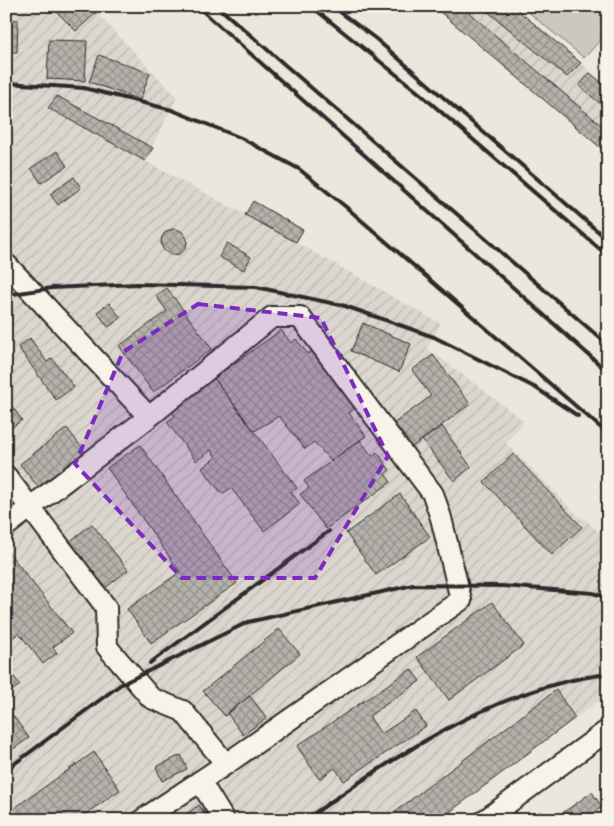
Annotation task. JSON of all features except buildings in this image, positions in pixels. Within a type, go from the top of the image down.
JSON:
[{"type":"street","points":[[6,264],[149,417]]},
{"type":"street","points":[[6,526],[149,417],[272,317],[300,317],[433,494],[441,518],[461,600],[226,764],[142,820]]},
{"type":"street","points":[[6,476],[106,607],[107,647],[151,698],[183,711],[226,764]]},
{"type":"street","points":[[485,820],[608,730]]},
{"type":"street","points":[[200,781],[224,820]]},
{"type":"highlighted area","points":[[198,304],[321,318],[388,456],[315,578],[182,578],[75,464],[123,352]]},
{"type":"shaded area","points":[[6,6],[90,6],[177,97],[145,161],[296,242],[441,324],[427,348],[524,421],[506,443],[582,520],[584,518],[608,541],[608,694],[439,820],[6,820]]},
{"type":"shaded area","points":[[433,6],[513,6],[581,63],[608,88],[608,154]]},
{"type":"shaded area","points":[[521,6],[608,6],[608,32],[584,58]]},
{"type":"railway","points":[[197,6],[608,372]]},
{"type":"railway","points":[[217,6],[608,345]]},
{"type":"railway","points":[[311,6],[418,92],[608,256]]},
{"type":"railway","points":[[332,6],[376,39],[608,240]]},
{"type":"railway","points":[[6,83],[84,88],[172,110],[241,138],[299,169],[346,207],[608,434]]},
{"type":"railway","points":[[6,295],[52,288],[137,284],[256,287],[345,306],[434,337],[536,388],[578,416]]},
{"type":"railway","points":[[150,663],[329,531]]},
{"type":"railway","points":[[6,770],[120,685],[248,622],[413,585],[502,586],[593,593],[608,598]]},
{"type":"railway","points":[[305,820],[411,749],[486,709],[526,693],[566,681],[608,674]]}]
